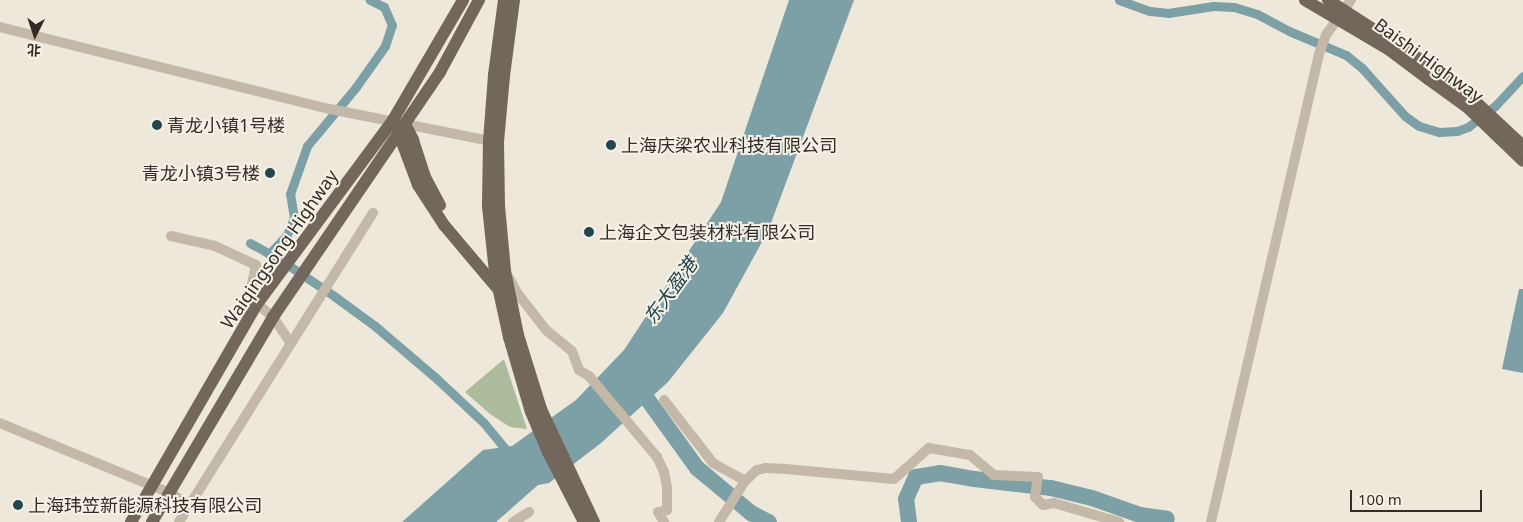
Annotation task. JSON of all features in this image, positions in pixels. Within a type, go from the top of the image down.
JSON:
[{"type":"main road","name":"Waiqingsong Highway","points":[[152,522],[273,317],[399,126],[464,0]]},
{"type":"main road","name":"Waiqingsong Highway","points":[[131,522],[257,304],[284,269],[299,245],[399,126],[440,72],[479,0]]},
{"type":"main road","points":[[504,0],[494,75],[493,141],[488,206],[504,291],[509,337],[536,410],[584,522]]},
{"type":"main road","points":[[493,141],[514,0]]},
{"type":"main road","name":"Baishi Highway","points":[[1305,0],[1344,9]]},
{"type":"main road","name":"Baishi Highway","points":[[1328,0],[1426,63],[1499,130],[1523,146]]},
{"type":"main road","points":[[399,126],[413,140],[425,178],[445,215],[501,273]]},
{"type":"main road","points":[[399,126],[418,186],[444,225],[504,291]]},
{"type":"main road","name":"Baishi Highway","points":[[1499,130],[1523,161]]},
{"type":"main road","points":[[571,488],[594,522]]},
{"type":"street","points":[[1212,522],[1319,54],[1326,35],[1344,9]]},
{"type":"street","points":[[0,27],[399,126],[493,141]]},
{"type":"street","points":[[179,522],[373,213]]},
{"type":"street","points":[[170,236],[215,246],[256,265],[251,289],[257,304],[273,317],[291,344]]},
{"type":"street","points":[[501,273],[546,330],[572,351],[580,370],[589,376],[657,457],[664,472],[667,488],[667,510],[660,510],[658,514],[664,518],[664,522]]},
{"type":"street","points":[[664,400],[713,463],[743,485]]},
{"type":"street","points":[[0,423],[170,493],[190,505]]},
{"type":"street","points":[[719,522],[743,485],[756,470],[766,468],[894,479],[929,448],[970,455],[994,475],[1038,477],[1035,497],[1043,505],[1054,503],[1119,522]]},
{"type":"street","points":[[513,522],[529,512]]},
{"type":"green space","points":[[504,359],[527,429],[510,427],[490,414],[465,392]]},
{"type":"water","name":"东大盈港","points":[[789,0],[854,0],[768,231],[723,313],[668,382],[601,443],[549,483],[538,485],[496,522],[402,522],[483,450],[512,446],[576,400],[624,350],[721,202]]},
{"type":"water","points":[[1519,289],[1523,289],[1523,373],[1502,369]]},
{"type":"waterway","points":[[269,254],[287,235],[294,218],[290,194],[307,146],[356,87],[385,46],[392,25],[384,7],[370,0]]},
{"type":"waterway","points":[[1119,0],[1150,11],[1168,13],[1213,6],[1234,7],[1257,14],[1289,31],[1346,55],[1362,68],[1405,116],[1419,126],[1439,132],[1457,131],[1468,127],[1495,106],[1523,76]]},
{"type":"waterway","points":[[250,243],[279,259],[375,326],[437,379],[484,423],[511,456]]},
{"type":"waterway","points":[[648,400],[697,468],[751,513],[769,522]]},
{"type":"waterway","points":[[909,522],[906,499],[916,477],[940,473],[1051,488],[1092,498],[1140,515],[1167,519]]},
{"type":"place","name":"青龙小镇1号楼","points":[[157,125]]},
{"type":"place","name":"上海庆梁农业科技有限公司","points":[[611,145]]},
{"type":"place","name":"青龙小镇3号楼","points":[[270,173]]},
{"type":"place","name":"上海企文包装材料有限公司","points":[[589,232]]},
{"type":"place","name":"上海玮笠新能源科技有限公司","points":[[18,505]]}]
